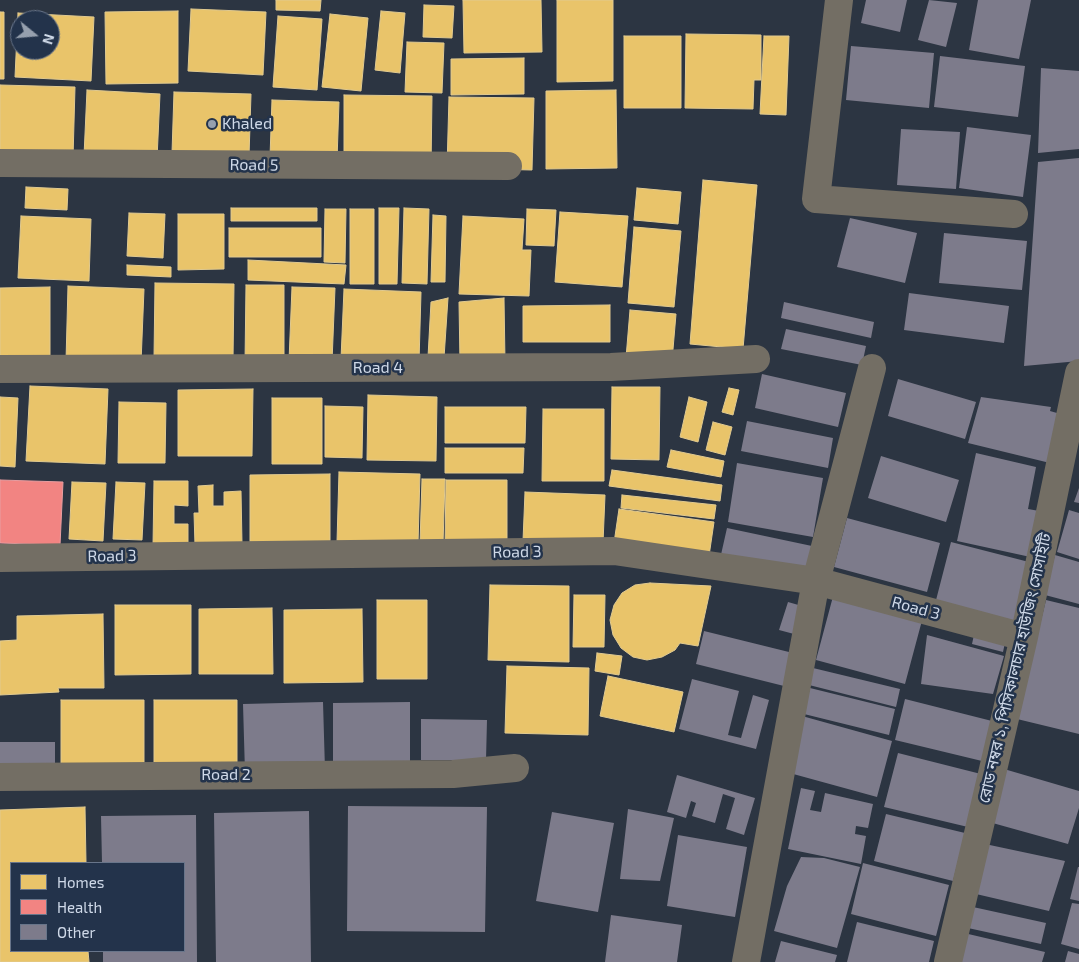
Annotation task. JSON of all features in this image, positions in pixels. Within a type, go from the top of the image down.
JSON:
[{"type":"street","points":[[839,0],[816,199],[1014,214]]},
{"type":"street","name":"Road 5","points":[[0,163],[508,166]]},
{"type":"street","name":"Road 4","points":[[0,369],[611,367],[756,359]]},
{"type":"street","points":[[746,962],[816,581],[872,368]]},
{"type":"street","name":"রোড নম্বর ১, পিসিকালচার হাউজিং সোসাইটি","points":[[948,962],[1024,637],[1079,373]]},
{"type":"street","name":"Road 3","points":[[0,558],[614,550],[816,581],[1024,637]]},
{"type":"street","name":"Road 2","points":[[0,777],[452,774],[515,768]]},
{"type":"building: Homes","points":[[276,0],[321,0],[320,11],[276,10]]},
{"type":"building: Homes","points":[[463,0],[541,0],[542,52],[464,53]]},
{"type":"building: Homes","points":[[557,0],[613,0],[613,81],[557,82]]},
{"type":"building: Homes","points":[[424,5],[454,6],[452,38],[423,37]]},
{"type":"building: Homes","points":[[191,9],[266,12],[263,75],[188,71]]},
{"type":"building: Homes","points":[[178,11],[178,83],[106,84],[105,12]]},
{"type":"building: Homes","points":[[381,11],[405,13],[400,73],[375,70]]},
{"type":"building: Homes","points":[[0,12],[4,12],[4,79],[0,79]]},
{"type":"building: Homes","points":[[330,14],[368,18],[361,91],[322,87]]},
{"type":"building: Homes","points":[[60,15],[94,17],[91,81],[15,77],[16,60],[60,60]]},
{"type":"building: Homes","points":[[278,16],[322,19],[317,90],[273,87]]},
{"type":"building: Homes","points":[[686,34],[761,35],[761,80],[754,80],[753,109],[685,108]]},
{"type":"building: Homes","points":[[624,36],[681,36],[681,108],[624,108]]},
{"type":"building: Homes","points":[[764,36],[789,36],[786,115],[760,114]]},
{"type":"building: Homes","points":[[407,42],[444,43],[442,93],[405,92]]},
{"type":"building: Homes","points":[[524,58],[524,94],[451,95],[451,59]]},
{"type":"building: Homes","points":[[0,85],[75,87],[73,158],[0,155]]},
{"type":"building: Homes","points":[[87,90],[160,94],[157,159],[84,156]]},
{"type":"building: Homes","points":[[616,90],[617,168],[546,169],[546,91]]},
{"type":"building: Homes","name":"Khaled","points":[[174,92],[251,94],[249,156],[172,153]]},
{"type":"building: Homes","points":[[344,95],[432,96],[431,168],[344,168]]},
{"type":"building: Homes","points":[[449,97],[534,98],[532,170],[447,168]]},
{"type":"building: Homes","points":[[272,100],[339,102],[337,160],[270,157]]},
{"type":"building: Homes","points":[[703,180],[757,185],[743,349],[690,344]]},
{"type":"building: Homes","points":[[26,187],[68,189],[67,210],[25,208]]},
{"type":"building: Homes","points":[[637,188],[681,192],[678,224],[634,220]]},
{"type":"building: Homes","points":[[231,208],[317,208],[317,221],[231,221]]},
{"type":"building: Homes","points":[[379,208],[399,208],[397,284],[379,284]]},
{"type":"building: Homes","points":[[404,208],[429,209],[427,284],[402,283]]},
{"type":"building: Homes","points":[[325,209],[346,209],[345,263],[324,262]]},
{"type":"building: Homes","points":[[350,209],[374,209],[374,284],[350,284]]},
{"type":"building: Homes","points":[[527,209],[556,210],[554,246],[526,245]]},
{"type":"building: Homes","points":[[560,212],[628,216],[622,287],[555,282]]},
{"type":"building: Homes","points":[[129,213],[165,214],[163,258],[127,256]]},
{"type":"building: Homes","points":[[178,214],[224,214],[224,269],[178,270]]},
{"type":"building: Homes","points":[[433,215],[446,216],[445,282],[431,282]]},
{"type":"building: Homes","points":[[21,216],[91,219],[89,281],[18,278]]},
{"type":"building: Homes","points":[[463,216],[524,219],[522,250],[531,250],[529,296],[459,294]]},
{"type":"building: Homes","points":[[634,227],[681,231],[674,307],[628,303]]},
{"type":"building: Homes","points":[[229,228],[321,228],[321,257],[229,257]]},
{"type":"building: Homes","points":[[248,260],[346,265],[344,284],[248,280]]},
{"type":"building: Homes","points":[[127,265],[171,267],[171,277],[127,275]]},
{"type":"building: Homes","points":[[155,283],[234,284],[233,359],[154,358]]},
{"type":"building: Homes","points":[[246,285],[284,285],[284,364],[245,363]]},
{"type":"building: Homes","points":[[68,286],[144,289],[141,363],[66,361]]},
{"type":"building: Homes","points":[[50,287],[50,362],[0,363],[0,288]]},
{"type":"building: Homes","points":[[292,287],[335,288],[332,362],[289,361]]},
{"type":"building: Homes","points":[[344,289],[421,292],[419,362],[341,359]]},
{"type":"building: Homes","points":[[448,298],[444,358],[428,357],[431,302]]},
{"type":"building: Homes","points":[[504,298],[505,362],[460,363],[459,302]]},
{"type":"building: Homes","points":[[610,305],[610,342],[523,342],[523,306]]},
{"type":"building: Homes","points":[[630,310],[676,314],[672,361],[626,358]]},
{"type":"building: Homes","points":[[30,386],[108,389],[105,464],[26,461]]},
{"type":"building: Homes","points":[[612,387],[660,387],[659,460],[611,459]]},
{"type":"building: Homes","points":[[729,388],[739,390],[733,415],[722,412]]},
{"type":"building: Homes","points":[[253,389],[252,456],[178,456],[178,390]]},
{"type":"building: Homes","points":[[368,395],[437,397],[436,461],[367,460]]},
{"type":"building: Homes","points":[[0,397],[18,398],[15,467],[0,466]]},
{"type":"building: Homes","points":[[689,397],[707,402],[698,442],[680,437]]},
{"type":"building: Homes","points":[[272,398],[322,398],[322,464],[272,464]]},
{"type":"building: Homes","points":[[119,402],[166,403],[165,463],[118,463]]},
{"type":"building: Homes","points":[[325,406],[363,407],[362,458],[325,457]]},
{"type":"building: Homes","points":[[445,407],[526,407],[525,443],[445,443]]},
{"type":"building: Homes","points":[[543,409],[604,409],[604,481],[542,481]]},
{"type":"building: Homes","points":[[713,422],[732,427],[725,455],[706,450]]},
{"type":"building: Homes","points":[[445,448],[524,448],[523,473],[445,473]]},
{"type":"building: Homes","points":[[671,450],[724,461],[721,477],[667,467]]},
{"type":"building: Homes","points":[[612,470],[722,485],[720,501],[609,486]]},
{"type":"building: Homes","points":[[339,472],[420,474],[418,544],[337,542]]},
{"type":"building: Homes","points":[[330,474],[330,546],[250,547],[250,475]]},
{"type":"building: Homes","points":[[422,479],[445,479],[443,544],[420,544]]},
{"type":"building: Homes","points":[[446,480],[507,480],[507,546],[445,546]]},
{"type":"building: Homes","points":[[154,481],[188,481],[188,506],[174,505],[174,524],[188,524],[188,547],[153,546]]},
{"type":"building: Homes","points":[[72,482],[106,483],[103,541],[69,539]]},
{"type":"building: Homes","points":[[116,482],[145,483],[142,540],[113,539]]},
{"type":"building: Homes","points":[[213,485],[213,506],[224,506],[224,492],[241,491],[242,544],[195,545],[194,513],[199,513],[198,486]]},
{"type":"building: Homes","points":[[525,492],[605,495],[603,543],[523,541]]},
{"type":"building: Homes","points":[[622,495],[716,505],[714,519],[621,508]]},
{"type":"building: Homes","points":[[619,509],[714,522],[709,556],[614,543]]},
{"type":"building: Homes","points":[[650,583],[711,586],[698,646],[680,643],[675,650],[662,657],[647,660],[633,657],[621,648],[613,635],[610,620],[614,605],[622,593],[635,585]]},
{"type":"building: Homes","points":[[490,585],[569,586],[569,662],[488,660]]},
{"type":"building: Homes","points":[[574,595],[605,595],[604,647],[573,647]]},
{"type":"building: Homes","points":[[377,600],[427,600],[427,679],[377,679]]},
{"type":"building: Homes","points":[[115,605],[191,605],[191,674],[115,675]]},
{"type":"building: Homes","points":[[272,608],[273,674],[199,674],[199,609]]},
{"type":"building: Homes","points":[[362,609],[363,682],[284,683],[284,610]]},
{"type":"building: Homes","points":[[103,614],[104,688],[58,688],[59,692],[0,695],[0,641],[17,640],[17,616]]},
{"type":"building: Homes","points":[[597,653],[622,656],[619,675],[595,671]]},
{"type":"building: Homes","points":[[507,666],[589,668],[588,735],[505,733]]},
{"type":"building: Homes","points":[[608,676],[683,692],[674,732],[600,716]]},
{"type":"building: Homes","points":[[61,700],[144,700],[144,773],[61,773]]},
{"type":"building: Homes","points":[[154,700],[237,700],[237,772],[154,772]]},
{"type":"building: Homes","points":[[85,807],[86,862],[10,862],[10,952],[88,952],[89,962],[0,962],[0,810]]},
{"type":"building: Health","points":[[0,480],[63,482],[60,545],[0,543]]},
{"type":"building: Other","points":[[866,0],[907,0],[900,32],[861,23]]},
{"type":"building: Other","points":[[929,0],[957,3],[946,47],[918,40]]},
{"type":"building: Other","points":[[978,0],[1031,0],[1019,59],[969,50]]},
{"type":"building: Other","points":[[851,46],[934,53],[929,108],[846,100]]},
{"type":"building: Other","points":[[940,56],[1025,66],[1018,117],[934,107]]},
{"type":"building: Other","points":[[1041,68],[1079,71],[1079,149],[1038,153]]},
{"type":"building: Other","points":[[967,127],[1031,135],[1023,197],[959,188]]},
{"type":"building: Other","points":[[901,129],[960,132],[956,189],[897,185]]},
{"type":"building: Other","points":[[1079,158],[1079,361],[1024,366],[1038,162]]},
{"type":"building: Other","points":[[850,218],[917,233],[905,283],[837,267]]},
{"type":"building: Other","points":[[944,233],[1027,241],[1022,290],[939,283]]},
{"type":"building: Other","points":[[909,293],[1009,306],[1004,343],[904,330]]},
{"type":"building: Other","points":[[784,302],[874,322],[871,338],[781,318]]},
{"type":"building: Other","points":[[786,329],[866,346],[862,365],[781,349]]},
{"type":"building: Other","points":[[762,374],[846,393],[838,427],[755,408]]},
{"type":"building: Other","points":[[898,379],[976,402],[965,439],[888,416]]},
{"type":"building: Other","points":[[981,397],[1051,407],[1050,411],[1064,415],[1050,463],[968,443]]},
{"type":"building: Other","points":[[747,421],[833,438],[828,468],[741,451]]},
{"type":"building: Other","points":[[976,453],[1036,467],[1028,509],[1045,512],[1035,558],[957,541]]},
{"type":"building: Other","points":[[881,456],[959,480],[946,522],[868,498]]},
{"type":"building: Other","points":[[737,463],[823,478],[813,537],[728,522]]},
{"type":"building: Other","points":[[1079,488],[1079,503],[1074,502]]},
{"type":"building: Other","points":[[1069,510],[1079,513],[1079,559],[1057,552]]},
{"type":"building: Other","points":[[847,518],[940,543],[927,592],[834,567]]},
{"type":"building: Other","points":[[727,528],[812,546],[806,577],[720,559]]},
{"type":"building: Other","points":[[951,542],[1029,562],[1013,624],[935,604]]},
{"type":"building: Other","points":[[1055,555],[1079,562],[1079,604],[1045,595]]},
{"type":"building: Other","points":[[835,589],[924,613],[905,684],[816,660]]},
{"type":"building: Other","points":[[1046,600],[1079,608],[1079,734],[1017,719]]},
{"type":"building: Other","points":[[788,602],[802,606],[794,634],[779,630]]},
{"type":"building: Other","points":[[975,630],[1006,638],[1003,652],[972,644]]},
{"type":"building: Other","points":[[704,631],[793,653],[784,686],[696,664]]},
{"type":"building: Other","points":[[927,635],[1004,656],[993,694],[921,684]]},
{"type":"building: Other","points":[[813,668],[900,689],[896,707],[809,685]]},
{"type":"building: Other","points":[[692,679],[739,691],[728,735],[741,738],[753,695],[769,700],[756,749],[679,729]]},
{"type":"building: Other","points":[[810,688],[895,709],[889,735],[804,714]]},
{"type":"building: Other","points":[[905,699],[992,721],[982,761],[895,740]]},
{"type":"building: Other","points":[[323,702],[325,770],[245,773],[243,704]]},
{"type":"building: Other","points":[[410,702],[410,770],[333,771],[333,703]]},
{"type":"building: Other","points":[[802,716],[892,741],[877,797],[786,772]]},
{"type":"building: Other","points":[[421,719],[487,720],[486,760],[421,760]]},
{"type":"building: Other","points":[[0,742],[55,742],[55,774],[0,775]]},
{"type":"building: Other","points":[[898,753],[981,774],[968,827],[884,807]]},
{"type":"building: Other","points":[[1004,769],[1079,791],[1079,808],[1068,844],[989,822]]},
{"type":"building: Other","points":[[677,775],[755,798],[744,835],[726,829],[735,798],[723,794],[715,823],[692,816],[696,803],[691,801],[686,818],[667,812]]},
{"type":"building: Other","points":[[801,788],[815,791],[810,810],[821,812],[825,793],[873,804],[868,828],[856,826],[855,834],[866,836],[861,864],[788,849]]},
{"type":"building: Other","points":[[348,806],[487,807],[485,932],[347,931]]},
{"type":"building: Other","points":[[628,809],[674,818],[660,881],[620,879]]},
{"type":"building: Other","points":[[309,811],[311,962],[216,962],[214,813]]},
{"type":"building: Other","points":[[552,812],[614,823],[598,912],[536,901]]},
{"type":"building: Other","points":[[886,814],[965,833],[953,881],[874,861]]},
{"type":"building: Other","points":[[196,815],[197,962],[103,962],[103,952],[185,952],[185,862],[102,862],[101,816]]},
{"type":"building: Other","points":[[678,835],[747,847],[735,917],[667,906]]},
{"type":"building: Other","points":[[985,844],[1065,861],[1049,911],[976,894]]},
{"type":"building: Other","points":[[801,857],[824,858],[860,867],[837,948],[774,931],[787,886]]},
{"type":"building: Other","points":[[863,863],[949,885],[936,936],[851,914]]},
{"type":"building: Other","points":[[1079,867],[1079,901],[1070,899]]},
{"type":"building: Other","points":[[1072,903],[1079,904],[1079,949],[1061,944]]},
{"type":"building: Other","points":[[973,907],[1046,923],[1041,944],[968,928]]},
{"type":"building: Other","points":[[611,915],[682,925],[677,962],[605,962]]},
{"type":"building: Other","points":[[857,922],[934,941],[929,962],[847,962]]},
{"type":"building: Other","points":[[964,933],[1045,952],[1042,962],[957,962]]},
{"type":"building: Other","points":[[781,941],[837,955],[835,962],[775,962]]},
{"type":"building: Other","points":[[1068,951],[1079,954],[1079,962],[1065,962]]},
{"type":"place","name":"Khaled","points":[[212,124]]}]
